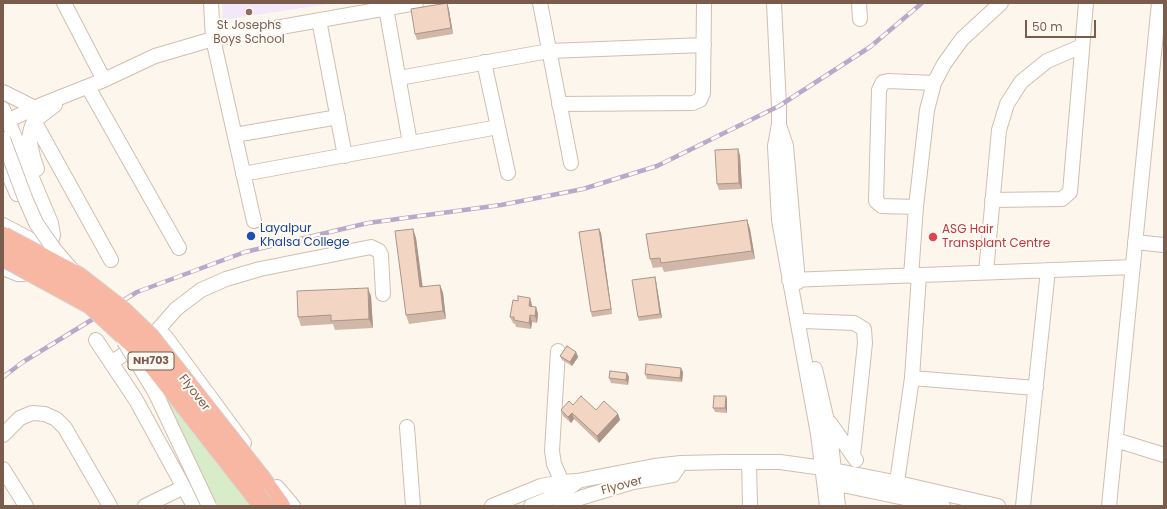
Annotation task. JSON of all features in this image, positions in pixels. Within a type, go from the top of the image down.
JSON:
[{"type":"highway","name":"Flyover","points":[[3,237],[78,277],[123,312],[150,338],[189,386],[280,506]]},
{"type":"highway","name":"Flyover","points":[[3,256],[91,304],[146,355],[264,506]]},
{"type":"street","points":[[64,3],[104,80]]},
{"type":"street","points":[[211,3],[213,39],[254,221]]},
{"type":"street","points":[[540,3],[571,162]]},
{"type":"street","points":[[559,104],[693,103],[700,100],[703,93],[704,3]]},
{"type":"street","points":[[774,3],[779,124],[786,146],[794,279],[818,434],[838,506]]},
{"type":"street","points":[[859,3],[860,19]]},
{"type":"street","points":[[897,482],[912,378],[916,207],[927,110],[934,83],[944,64],[962,39],[1001,3]]},
{"type":"street","points":[[992,200],[1062,199],[1070,192],[1086,3]]},
{"type":"street","points":[[1109,506],[1135,242],[1159,49],[1159,3]]},
{"type":"street","points":[[3,268],[18,274],[31,274],[42,266],[50,250],[53,235],[51,225],[5,118],[34,114],[82,89],[155,56],[213,39],[319,20],[344,9],[386,8],[411,4]]},
{"type":"street","points":[[386,8],[410,144]]},
{"type":"street","points":[[319,20],[345,156]]},
{"type":"street","points":[[399,78],[549,51],[704,45]]},
{"type":"street","points":[[986,272],[999,130],[1007,104],[1021,82],[1048,62],[1082,46]]},
{"type":"street","points":[[484,62],[508,173]]},
{"type":"street","points":[[916,207],[882,206],[876,201],[879,90],[883,82],[888,81],[934,83]]},
{"type":"street","points":[[82,89],[179,248]]},
{"type":"street","points":[[3,92],[34,114],[111,260]]},
{"type":"street","points":[[34,114],[29,138],[33,157],[53,209],[51,225]]},
{"type":"street","points":[[234,135],[338,118]]},
{"type":"street","points":[[243,174],[498,127]]},
{"type":"street","name":"Flyover","points":[[3,139],[36,223],[54,249],[78,277]]},
{"type":"street","points":[[4,168],[33,229],[50,250]]},
{"type":"street","points":[[3,225],[50,250]]},
{"type":"street","points":[[1135,242],[1164,245]]},
{"type":"street","points":[[111,363],[156,332],[176,309],[201,290],[226,279],[260,269],[370,247],[376,248],[381,255],[383,294]]},
{"type":"street","points":[[794,279],[915,276],[1133,267]]},
{"type":"street","points":[[1023,506],[1048,270]]},
{"type":"street","points":[[794,279],[826,417],[829,476],[827,506]]},
{"type":"street","points":[[804,321],[854,323],[864,329],[865,343],[853,456]]},
{"type":"street","name":"Flyover","points":[[118,329],[155,392],[209,506]]},
{"type":"street","points":[[156,332],[165,336],[171,341],[270,479],[293,506]]},
{"type":"street","points":[[96,340],[136,400],[194,506]]},
{"type":"street","points":[[558,351],[552,451],[554,464],[562,482]]},
{"type":"street","points":[[912,378],[1036,388]]},
{"type":"street","points":[[3,435],[20,418],[32,413],[45,414],[56,419],[65,428],[110,506]]},
{"type":"street","points":[[826,417],[867,476]]},
{"type":"street","points":[[407,427],[413,506]]},
{"type":"street","points":[[1116,440],[1164,455]]},
{"type":"street","points":[[749,462],[750,506]]},
{"type":"street","points":[[492,506],[541,486],[577,481],[654,466],[681,463],[780,462],[943,506]]},
{"type":"street","name":"Flyover","points":[[560,506],[588,495],[633,482],[673,475],[681,463]]},
{"type":"street","points":[[3,469],[26,506]]},
{"type":"street","points":[[829,476],[867,476],[998,506]]},
{"type":"street","points":[[531,506],[560,494],[577,481]]},
{"type":"street","points":[[145,506],[184,487]]},
{"type":"shaded area","name":"St Josephs Boys School","points":[[222,3],[329,3],[329,4],[223,20]]},
{"type":"green space","points":[[161,389],[252,506],[215,506]]},
{"type":"building","points":[[447,3],[451,28],[415,34],[411,9]]},
{"type":"building","points":[[738,149],[739,183],[717,184],[715,150]]},
{"type":"building","points":[[747,220],[752,251],[661,263],[660,258],[650,259],[646,234]]},
{"type":"building","points":[[413,229],[420,287],[440,285],[443,311],[406,315],[395,231]]},
{"type":"building","points":[[599,229],[611,309],[591,312],[579,232]]},
{"type":"building","points":[[655,277],[660,314],[638,317],[632,280]]},
{"type":"building","points":[[368,288],[369,319],[331,321],[331,315],[298,317],[297,291]]},
{"type":"building","points":[[518,296],[530,298],[529,306],[536,307],[535,316],[530,315],[529,323],[514,320],[514,317],[510,317],[513,300],[518,301]]},
{"type":"building","points":[[567,346],[576,352],[570,362],[560,356]]},
{"type":"building","points":[[646,364],[681,368],[680,378],[645,374]]},
{"type":"building","points":[[610,371],[627,373],[626,380],[609,378]]},
{"type":"building","points":[[581,396],[596,410],[604,401],[618,414],[597,436],[572,413],[568,417],[561,410],[569,401],[573,405]]},
{"type":"building","points":[[714,396],[726,396],[725,408],[713,408]]},
{"type":"railway","points":[[3,377],[23,362],[137,292],[245,252],[368,223],[501,205],[583,189],[657,166],[779,106],[870,47],[922,3]]},
{"type":"place","name":"St Josephs Boys School","points":[[249,12]]},
{"type":"place","name":"Layalpur Khalsa College","points":[[251,236]]},
{"type":"place","name":"ASG Hair Transplant Centre","points":[[933,237]]}]
